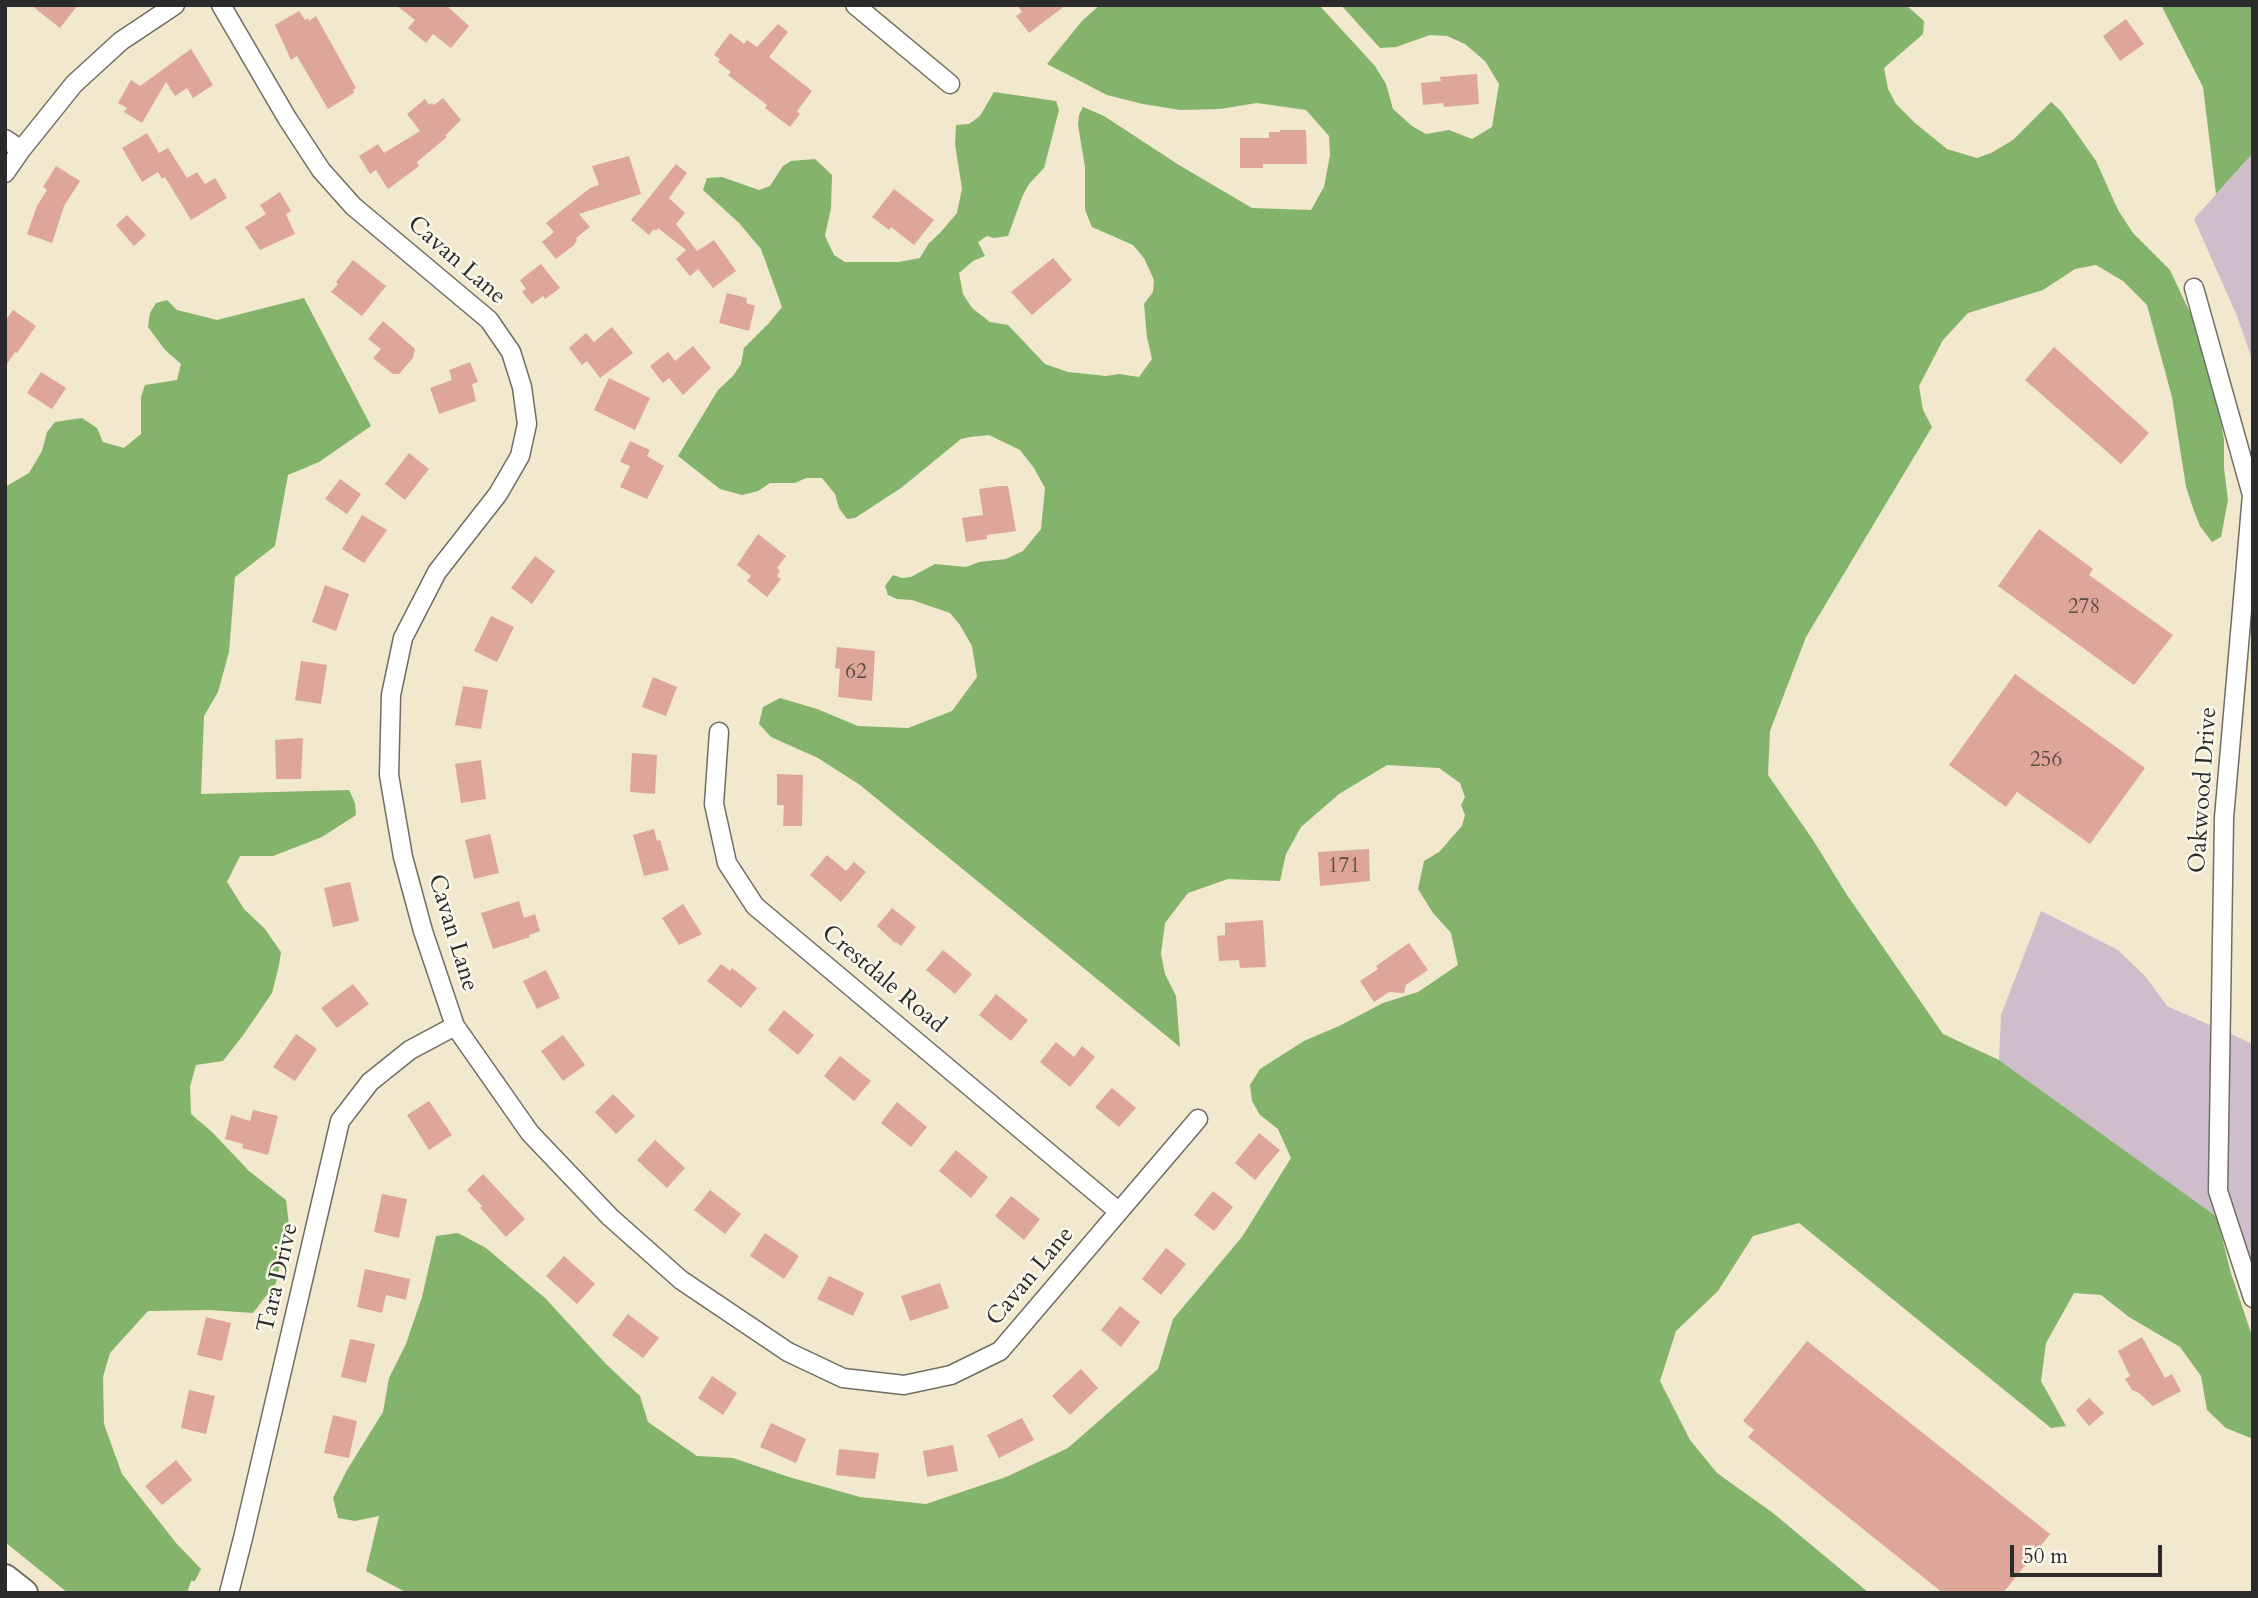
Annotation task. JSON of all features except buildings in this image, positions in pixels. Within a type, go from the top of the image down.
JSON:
[{"type":"main road","points":[[5,1578],[24,1593]]},
{"type":"street","points":[[5,173],[74,84],[121,41],[176,5]]},
{"type":"street","name":"Cavan Lane","points":[[221,5],[287,118],[321,170],[353,206],[489,320],[511,352],[523,387],[527,424],[520,456],[498,494],[437,572],[403,638],[391,695],[389,775],[403,857],[423,931],[456,1026],[530,1133],[610,1217],[692,1287],[788,1353],[843,1378],[904,1385],[951,1375],[1000,1352],[1198,1119]]},
{"type":"street","points":[[855,5],[950,84]]},
{"type":"street","points":[[5,139],[21,150]]},
{"type":"street","name":"Oakwood Drive","points":[[2194,288],[2252,495],[2224,818],[2218,1191],[2253,1298]]},
{"type":"street","name":"Crestdale Road","points":[[719,733],[714,804],[727,863],[755,906],[1118,1211]]},
{"type":"street","name":"Tara Drive","points":[[229,1593],[340,1121],[370,1082],[410,1050],[456,1026]]},
{"type":"shaded area","points":[[2253,153],[2253,362],[2237,316],[2194,219]]},
{"type":"shaded area","points":[[2041,911],[2118,950],[2146,977],[2167,1006],[2253,1044],[2253,1298],[2229,1226],[1999,1060],[2001,1015]]},
{"type":"green space","points":[[1100,5],[1319,5],[1375,66],[1386,84],[1393,109],[1426,134],[1449,130],[1472,139],[1492,127],[1499,84],[1485,61],[1465,44],[1447,36],[1430,35],[1396,47],[1380,48],[1341,5],[1906,5],[1924,21],[1923,34],[1884,68],[1888,89],[1896,104],[1947,149],[1977,158],[2013,140],[2051,102],[2061,111],[2096,161],[2118,210],[2133,233],[2170,270],[2194,321],[2216,391],[2224,440],[2228,500],[2221,537],[2212,542],[2200,526],[2194,511],[2186,487],[2172,397],[2147,305],[2123,281],[2096,265],[2075,269],[2043,290],[1968,313],[1943,340],[1919,386],[1923,410],[1932,427],[1806,637],[1770,731],[1768,775],[1943,1034],[1999,1060],[2217,1217],[2230,1270],[2253,1339],[2253,1439],[2226,1428],[2207,1410],[2201,1376],[2180,1347],[2129,1317],[2101,1295],[2074,1293],[2046,1343],[2041,1381],[2066,1426],[2051,1428],[1799,1223],[1753,1236],[1718,1291],[1676,1331],[1660,1381],[1690,1440],[1717,1473],[1773,1513],[1869,1593],[407,1593],[366,1571],[379,1516],[355,1521],[338,1518],[333,1498],[383,1412],[389,1378],[406,1344],[422,1297],[436,1236],[458,1233],[486,1248],[545,1298],[606,1364],[640,1396],[648,1422],[697,1456],[733,1458],[860,1497],[926,1504],[1006,1477],[1068,1448],[1158,1369],[1173,1319],[1242,1237],[1291,1158],[1278,1129],[1260,1115],[1252,1101],[1250,1085],[1260,1069],[1304,1041],[1383,1003],[1418,992],[1458,965],[1451,933],[1433,913],[1418,889],[1424,861],[1439,852],[1462,826],[1465,815],[1461,805],[1465,797],[1460,783],[1439,768],[1387,765],[1339,794],[1301,827],[1286,854],[1280,881],[1228,879],[1188,893],[1165,923],[1161,954],[1165,974],[1176,996],[1180,1047],[860,785],[818,758],[771,737],[759,724],[763,707],[780,698],[817,709],[858,726],[908,728],[952,711],[977,677],[972,646],[950,613],[912,600],[897,599],[888,595],[885,586],[893,575],[911,577],[935,564],[966,567],[979,562],[1006,559],[1023,551],[1041,529],[1045,488],[1020,450],[989,435],[970,437],[961,439],[901,488],[855,518],[847,519],[839,508],[835,494],[822,478],[806,478],[795,483],[770,483],[758,491],[742,495],[720,489],[678,456],[718,390],[741,364],[744,348],[782,307],[761,249],[739,223],[703,190],[707,178],[722,177],[759,190],[770,186],[783,166],[791,161],[815,159],[832,175],[831,208],[825,236],[834,255],[845,262],[899,262],[920,258],[929,243],[957,213],[962,189],[955,144],[956,125],[969,124],[980,116],[994,92],[1056,101],[1059,110],[1044,168],[1029,184],[1022,197],[1008,236],[987,236],[978,242],[985,256],[973,261],[959,273],[963,294],[972,308],[990,322],[1008,325],[1045,364],[1068,372],[1139,377],[1152,359],[1144,304],[1153,292],[1154,280],[1144,258],[1133,245],[1092,227],[1085,210],[1085,167],[1078,125],[1083,107],[1104,116],[1252,208],[1311,210],[1324,187],[1330,155],[1329,136],[1306,110],[1257,103],[1220,109],[1180,110],[1143,104],[1107,95],[1047,64],[1082,21]]},
{"type":"green space","points":[[2161,5],[2253,5],[2253,153],[2216,194],[2203,87]]},
{"type":"green space","points":[[304,298],[371,426],[319,462],[288,475],[275,546],[235,577],[229,652],[218,692],[204,716],[201,794],[349,790],[355,803],[356,815],[322,837],[273,856],[240,856],[227,882],[244,909],[265,929],[281,952],[279,965],[272,993],[244,1034],[223,1061],[196,1065],[190,1087],[191,1114],[249,1171],[286,1200],[289,1225],[276,1283],[253,1313],[210,1310],[148,1311],[110,1353],[103,1377],[104,1424],[122,1474],[176,1543],[201,1569],[195,1581],[191,1581],[187,1593],[68,1593],[5,1542],[5,487],[29,473],[42,451],[47,432],[55,422],[82,418],[97,428],[103,442],[124,448],[141,434],[141,397],[145,385],[177,380],[181,364],[165,350],[148,327],[150,313],[156,303],[167,300],[177,310],[217,320]]}]
